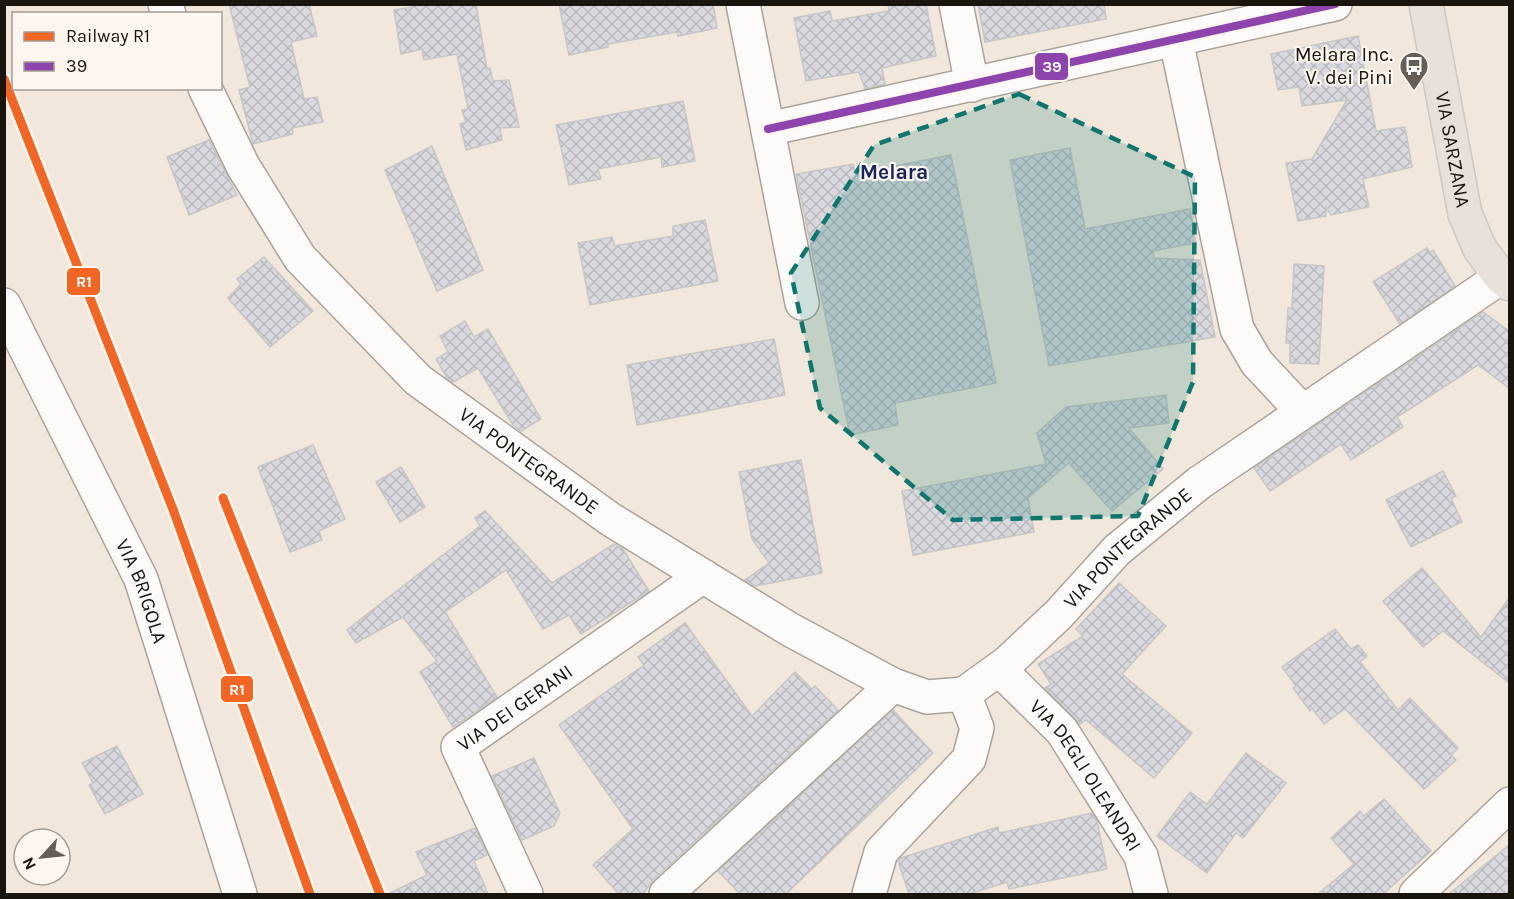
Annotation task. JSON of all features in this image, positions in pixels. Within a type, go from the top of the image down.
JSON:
[{"type":"main road","name":"VIA SARZANA","points":[[1426,4],[1465,214],[1480,249],[1505,280]]},
{"type":"street","points":[[743,4],[802,303]]},
{"type":"street","points":[[956,4],[972,85]]},
{"type":"street","points":[[768,129],[1335,4]]},
{"type":"street","points":[[1176,40],[1237,329],[1257,363],[1302,411]]},
{"type":"street","name":"VIA PONTEGRANDE","points":[[206,90],[243,166],[300,258],[418,380],[610,519],[789,629],[893,685],[927,698],[964,694],[999,669],[1059,614],[1117,550],[1199,483],[1302,411],[1505,280]]},
{"type":"street","name":"VIA BRIGOLA","points":[[4,305],[141,579],[240,894]]},
{"type":"street","name":"VIA DEI GERANI","points":[[526,894],[458,747],[703,576]]},
{"type":"street","name":"VIA DEGLI OLEANDRI","points":[[999,669],[1062,730],[1141,856],[1151,894]]},
{"type":"street","points":[[666,894],[893,685]]},
{"type":"street","points":[[869,894],[881,852],[969,759],[977,728],[964,694]]},
{"type":"street","points":[[1416,894],[1509,804]]},
{"type":"highlighted area","points":[[1019,94],[1195,177],[1193,382],[1138,516],[953,520],[820,408],[791,273],[874,145]]},
{"type":"building","points":[[229,4],[309,4],[317,36],[291,42],[304,99],[317,97],[323,122],[292,128],[293,134],[253,144],[239,90],[250,87]]},
{"type":"building","points":[[413,4],[476,4],[487,69],[490,68],[493,81],[509,80],[519,127],[500,128],[502,140],[466,150],[460,124],[466,122],[462,110],[468,109],[457,54],[424,60],[422,49],[401,54],[394,10],[413,7]]},
{"type":"building","points":[[559,4],[713,4],[717,28],[678,36],[677,32],[608,44],[608,47],[569,55]]},
{"type":"building","points":[[888,4],[926,4],[936,56],[882,68],[885,84],[865,89],[859,72],[806,81],[794,18],[830,11],[832,21],[889,11]]},
{"type":"building","points":[[978,4],[1104,4],[1106,19],[985,42]]},
{"type":"building","points":[[1358,36],[1376,131],[1405,127],[1412,167],[1363,179],[1369,207],[1331,215],[1326,207],[1326,216],[1298,221],[1286,163],[1312,159],[1347,100],[1302,106],[1299,87],[1278,90],[1271,54]]},
{"type":"building","points":[[683,101],[695,161],[662,167],[661,157],[598,169],[601,179],[569,185],[556,125]]},
{"type":"building","points":[[209,140],[237,195],[189,215],[167,157]]},
{"type":"building","points":[[432,146],[483,270],[437,291],[385,170]]},
{"type":"building","points":[[1070,148],[1085,229],[1190,209],[1196,243],[1153,251],[1154,258],[1200,260],[1215,337],[1049,366],[1010,160]]},
{"type":"building","points":[[951,155],[996,383],[895,403],[898,425],[850,435],[796,174],[853,164],[855,174]]},
{"type":"building","points":[[705,220],[718,281],[590,305],[578,243],[612,237],[615,246],[673,236],[673,226]]},
{"type":"building","points":[[1427,248],[1430,252],[1433,250],[1455,286],[1400,324],[1373,282]]},
{"type":"building","points":[[264,257],[313,311],[270,347],[228,298],[241,284],[237,279]]},
{"type":"building","points":[[1294,264],[1324,266],[1319,364],[1290,363],[1290,343],[1286,343],[1288,308],[1292,308]]},
{"type":"building","points":[[1483,312],[1509,331],[1509,388],[1478,365],[1397,417],[1403,427],[1351,460],[1341,444],[1270,491],[1254,468]]},
{"type":"building","points":[[465,321],[474,337],[488,329],[541,419],[521,431],[513,425],[478,368],[453,382],[447,378],[436,359],[448,352],[440,336]]},
{"type":"building","points":[[774,339],[785,395],[637,425],[627,365]]},
{"type":"building","points":[[1166,395],[1169,423],[1129,428],[1163,469],[1112,511],[1069,463],[1028,498],[1034,532],[913,555],[902,491],[1046,464],[1037,433],[1066,407]]},
{"type":"building","points":[[313,445],[345,519],[319,531],[322,540],[290,552],[258,467]]},
{"type":"building","points":[[801,460],[822,573],[755,586],[745,580],[769,563],[752,539],[739,472]]},
{"type":"building","points":[[401,467],[425,507],[400,522],[376,482]]},
{"type":"building","points":[[1443,471],[1456,496],[1451,498],[1462,522],[1411,547],[1386,500]]},
{"type":"building","points":[[485,511],[552,583],[614,544],[623,549],[649,591],[581,634],[569,615],[543,629],[506,570],[445,612],[497,697],[453,727],[420,672],[437,661],[403,617],[356,643],[347,630],[480,526],[475,518]]},
{"type":"building","points":[[1422,568],[1481,637],[1509,598],[1509,683],[1443,631],[1423,647],[1383,601]]},
{"type":"building","points":[[1119,583],[1166,626],[1122,674],[1192,733],[1154,778],[1086,720],[1080,724],[1045,688],[1051,684],[1038,664],[1083,636],[1076,629]]},
{"type":"building","points":[[685,623],[752,716],[795,672],[812,689],[815,686],[838,710],[653,880],[643,894],[619,894],[593,865],[633,829],[559,725],[644,665],[638,657]]},
{"type":"building","points":[[1335,629],[1351,649],[1358,645],[1367,656],[1360,662],[1398,710],[1410,698],[1458,748],[1451,755],[1456,760],[1424,789],[1345,709],[1324,724],[1312,708],[1310,711],[1293,688],[1296,686],[1282,667]]},
{"type":"building","points":[[893,710],[933,753],[786,894],[740,894],[718,871]]},
{"type":"building","points":[[117,746],[143,794],[105,814],[89,785],[93,783],[82,763]]},
{"type":"building","points":[[1246,753],[1286,783],[1243,838],[1236,833],[1207,873],[1157,836],[1190,792],[1207,804]]},
{"type":"building","points":[[534,758],[560,813],[554,826],[522,840],[492,776]]},
{"type":"building","points":[[1384,799],[1431,851],[1383,894],[1318,894],[1354,864],[1331,838],[1360,811],[1364,816]]},
{"type":"building","points":[[1092,813],[1097,821],[1107,869],[1009,889],[1007,882],[969,894],[909,894],[898,861],[901,858],[998,827],[999,833]]},
{"type":"building","points":[[475,828],[487,855],[474,861],[488,894],[388,894],[427,875],[416,852]]},
{"type":"building","points":[[1509,845],[1509,894],[1449,894]]},
{"type":"railway","points":[[4,79],[174,512],[310,894]]},
{"type":"rail line","name":"R1","points":[[4,79],[174,512],[310,894]]},
{"type":"rail line","name":"R1","points":[[223,498],[380,894]]},
{"type":"transit line","name":"39","points":[[768,129],[1335,4]]},
{"type":"place","name":"Melara Inc. V. dei Pini","points":[[1414,92]]},
{"type":"district","name":"Melara","points":[[894,172]]}]
